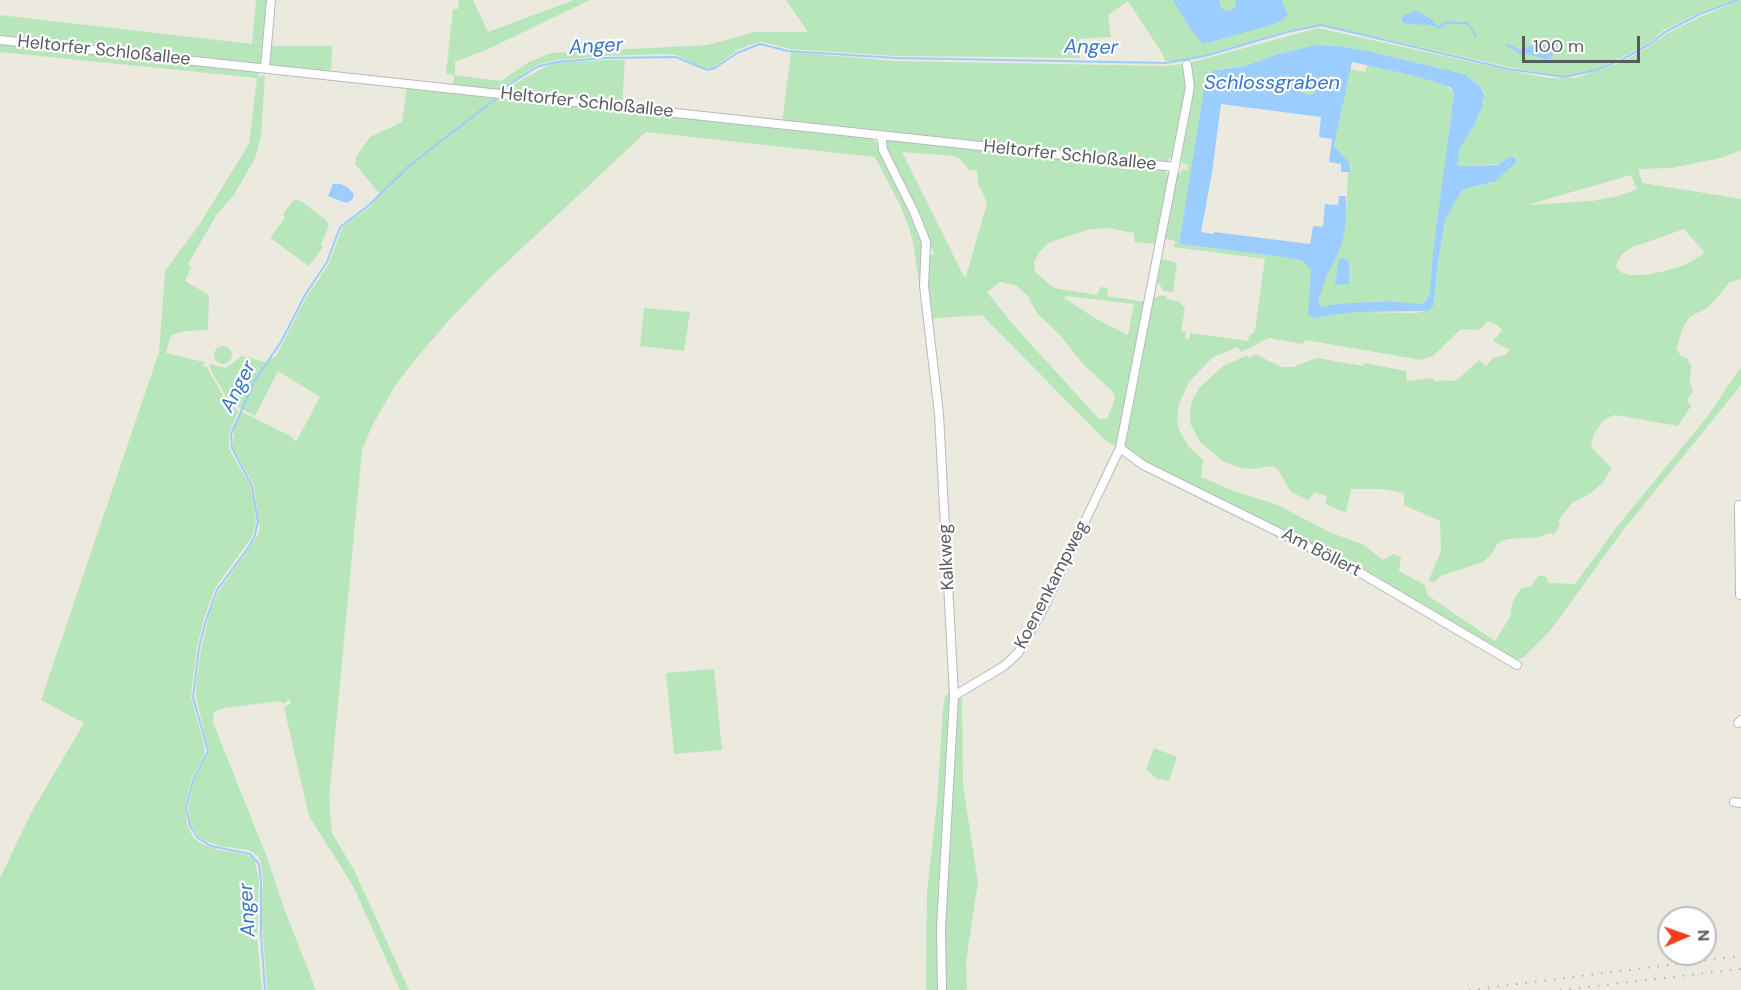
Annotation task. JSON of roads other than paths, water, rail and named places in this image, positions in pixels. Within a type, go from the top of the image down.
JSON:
[{"type":"street","points":[[265,68],[271,0]]},
{"type":"street","name":"Heltorfer Schloßallee","points":[[0,40],[1175,167]]},
{"type":"street","name":"Heltorfer Schloßallee","points":[[1120,448],[1190,87],[1187,65]]},
{"type":"street","name":"Kalkweg","points":[[881,135],[883,150],[914,212],[926,242],[924,286],[936,382],[954,696],[941,928],[942,990]]},
{"type":"street","name":"Koenenkampweg","points":[[954,696],[1004,666],[1018,653],[1037,621],[1120,448]]},
{"type":"street","name":"Am Böllert","points":[[1120,448],[1143,465],[1359,572],[1517,665]]},
{"type":"street","points":[[1739,505],[1740,595]]},
{"type":"water","points":[[1173,0],[1219,0],[1221,8],[1226,11],[1235,8],[1236,0],[1281,0],[1288,14],[1283,20],[1271,25],[1203,44],[1192,32]]},
{"type":"water","points":[[1417,11],[1431,19],[1438,27],[1445,21],[1468,22],[1477,36],[1475,37],[1469,26],[1464,24],[1446,24],[1439,29],[1431,25],[1402,22],[1401,18],[1404,15]]},
{"type":"water","points":[[1540,43],[1552,52],[1549,59],[1520,54],[1505,45],[1508,44],[1520,50]]},
{"type":"water","name":"Schlossgraben","points":[[1316,45],[1363,50],[1464,74],[1480,86],[1485,97],[1482,99],[1476,122],[1460,148],[1457,165],[1497,165],[1512,156],[1517,159],[1516,163],[1494,182],[1464,189],[1461,192],[1445,220],[1434,302],[1428,311],[1357,312],[1312,318],[1308,315],[1311,270],[1303,261],[1179,244],[1206,75],[1215,70],[1245,66],[1278,54]],"holes":[[[1352,62],[1445,85],[1451,88],[1454,94],[1433,250],[1430,292],[1427,300],[1421,304],[1388,301],[1320,307],[1319,299],[1326,277],[1343,239],[1346,196],[1339,196],[1338,205],[1325,204],[1323,227],[1313,226],[1310,244],[1201,232],[1221,104],[1321,117],[1319,137],[1332,139],[1329,162],[1341,164],[1341,172],[1350,172],[1350,163],[1334,146]],[[1310,78],[1317,83],[1317,88],[1315,93],[1307,95],[1300,87],[1304,79]]]},
{"type":"water","points":[[333,184],[347,187],[354,194],[352,200],[346,203],[328,196]]},
{"type":"water","points":[[1339,259],[1349,261],[1349,284],[1335,285]]},
{"type":"waterway","name":"Anger","points":[[502,93],[507,86],[539,66],[557,62],[604,58],[676,57],[707,70],[715,68],[737,53],[760,44],[788,51],[896,58],[1166,63],[1205,56],[1287,32],[1321,25],[1508,69],[1565,77],[1596,70],[1621,60],[1650,44],[1665,32],[1702,13],[1738,0]]},
{"type":"waterway","name":"Anger","points":[[265,990],[259,864],[250,854],[211,846],[198,838],[190,826],[186,808],[193,781],[208,751],[193,697],[199,648],[205,623],[217,590],[248,548],[254,538],[258,522],[252,486],[232,448],[231,434],[254,382],[282,340],[305,295],[327,262],[340,227],[368,206],[409,166],[498,97]]},
{"type":"railway","points":[[1469,990],[1741,956]]},
{"type":"railway","points":[[1560,990],[1741,969]]}]
